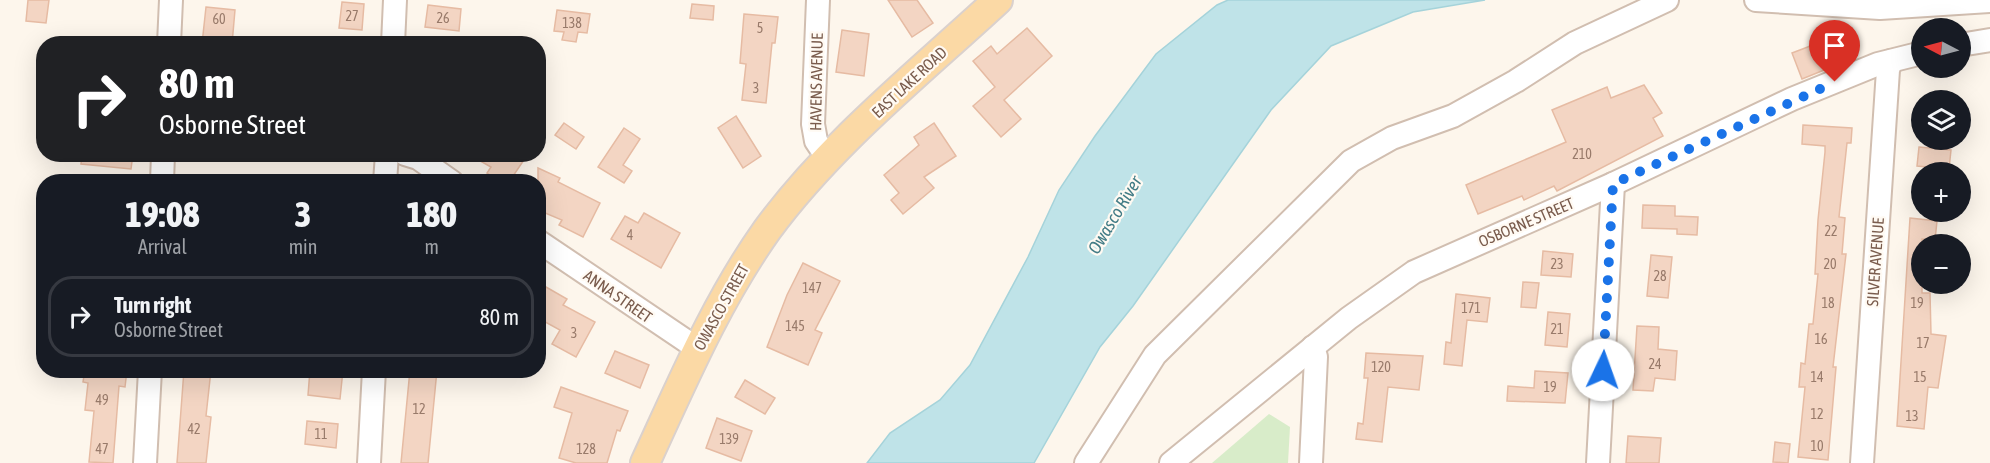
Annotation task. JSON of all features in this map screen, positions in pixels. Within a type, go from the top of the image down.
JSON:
[{"type":"main road","name":"EAST LAKE ROAD","points":[[825,163],[998,0]]},
{"type":"main road","name":"OWASCO STREET","points":[[645,463],[698,349],[747,260],[789,202],[825,163]]},
{"type":"street","points":[[169,36],[171,0]]},
{"type":"street","points":[[394,36],[396,0]]},
{"type":"street","name":"HAVENS AVENUE","points":[[818,0],[813,124],[816,141],[825,163]]},
{"type":"street","points":[[1086,463],[1155,355],[1351,161],[1392,138],[1453,116],[1575,44],[1667,0]]},
{"type":"street","points":[[1756,0],[1880,8],[1990,1]]},
{"type":"street","points":[[1971,43],[1990,40]]},
{"type":"street","name":"OSBORNE STREET","points":[[1171,463],[1349,318],[1414,272],[1613,184],[1792,99],[1890,60],[1911,55]]},
{"type":"street","name":"SILVER AVENUE","points":[[1862,463],[1890,60]]},
{"type":"street","points":[[424,162],[441,174]]},
{"type":"street","points":[[1598,463],[1613,184]]},
{"type":"street","name":"ANNA STREET","points":[[546,247],[698,349]]},
{"type":"street","points":[[1311,463],[1316,357],[1313,347]]},
{"type":"street","points":[[145,463],[150,378]]},
{"type":"street","points":[[369,463],[374,378]]},
{"type":"green space","points":[[1269,414],[1290,427],[1288,463],[1212,463]]},
{"type":"water","name":"Owasco River","points":[[1228,0],[1485,0],[1413,12],[1331,46],[1271,110],[1133,306],[1100,347],[1034,463],[867,463],[890,433],[940,400],[970,365],[1028,257],[1059,190],[1095,136],[1156,54],[1217,5]]},
{"type":"building","points":[[28,0],[49,0],[46,23],[26,21]]},
{"type":"building","points":[[888,0],[917,0],[933,23],[912,37]]},
{"type":"building","points":[[342,2],[364,4],[362,30],[339,28]]},
{"type":"building","points":[[692,4],[714,6],[713,20],[690,18]]},
{"type":"building","points":[[428,5],[461,9],[459,31],[425,27]]},
{"type":"building","points":[[206,7],[235,10],[233,36],[203,36]]},
{"type":"building","points":[[557,10],[590,14],[587,33],[578,32],[576,42],[562,40],[564,32],[554,31]]},
{"type":"building","points":[[744,14],[778,17],[775,43],[772,43],[766,103],[742,100],[746,64],[740,63]]},
{"type":"building","points":[[1027,28],[1052,56],[1004,100],[1021,119],[1001,137],[973,106],[995,87],[973,61],[991,46],[997,54]]},
{"type":"building","points":[[842,30],[869,34],[864,76],[836,72]]},
{"type":"building","points":[[1813,45],[1817,54],[1832,48],[1839,64],[1802,79],[1792,53]]},
{"type":"building","points":[[1644,85],[1662,113],[1653,118],[1663,136],[1557,191],[1554,186],[1524,200],[1522,196],[1478,214],[1466,185],[1566,142],[1552,110],[1607,87],[1611,98]]},
{"type":"building","points":[[736,116],[761,156],[743,168],[718,128]]},
{"type":"building","points":[[564,123],[584,137],[576,149],[555,135]]},
{"type":"building","points":[[934,123],[956,156],[924,177],[934,188],[903,214],[891,200],[899,193],[884,175],[919,145],[914,137]]},
{"type":"building","points":[[1803,125],[1852,128],[1851,143],[1847,143],[1839,217],[1845,218],[1842,254],[1846,254],[1833,367],[1836,367],[1828,460],[1798,457],[1805,387],[1799,387],[1801,363],[1805,364],[1809,324],[1813,324],[1818,274],[1815,274],[1818,220],[1825,152],[1825,146],[1802,144]]},
{"type":"building","points":[[624,128],[640,139],[623,165],[632,171],[624,183],[598,167]]},
{"type":"building","points":[[1919,150],[1951,150],[1950,162],[1917,162]]},
{"type":"building","points":[[81,162],[132,162],[131,169],[81,164]]},
{"type":"building","points":[[482,162],[523,162],[514,174],[488,174],[491,167]]},
{"type":"building","points":[[538,168],[560,178],[558,182],[600,203],[583,237],[559,225],[562,220],[546,213],[546,174],[538,174]]},
{"type":"building","points":[[1643,205],[1675,206],[1675,216],[1698,217],[1697,235],[1677,234],[1677,229],[1642,228]]},
{"type":"building","points":[[644,213],[680,233],[661,268],[611,239],[625,216],[638,223]]},
{"type":"building","points":[[1910,218],[1911,222],[1937,222],[1936,234],[1911,234],[1911,294],[1930,294],[1931,334],[1946,336],[1938,388],[1928,387],[1924,429],[1897,426]]},
{"type":"building","points":[[1543,251],[1573,254],[1571,277],[1541,275]]},
{"type":"building","points":[[1651,255],[1672,257],[1668,298],[1647,296]]},
{"type":"building","points":[[803,263],[840,281],[815,330],[822,333],[808,365],[767,347],[787,295]]},
{"type":"building","points":[[1523,282],[1539,283],[1536,308],[1521,307]]},
{"type":"building","points":[[546,287],[567,299],[563,305],[595,322],[576,357],[552,344],[560,330],[546,322]]},
{"type":"building","points":[[1456,294],[1490,298],[1487,322],[1467,320],[1462,366],[1444,364],[1446,342],[1451,343]]},
{"type":"building","points":[[1548,312],[1570,314],[1567,347],[1545,345]]},
{"type":"building","points":[[1637,326],[1659,327],[1658,349],[1677,351],[1675,380],[1655,378],[1653,391],[1633,390]]},
{"type":"building","points":[[615,351],[649,365],[640,388],[605,373]]},
{"type":"building","points":[[1366,353],[1423,356],[1419,390],[1388,387],[1382,442],[1356,439],[1358,423],[1363,424],[1368,378],[1364,378]]},
{"type":"building","points":[[1535,371],[1568,373],[1565,403],[1507,401],[1508,386],[1534,388]]},
{"type":"building","points":[[84,378],[126,378],[125,387],[119,386],[113,463],[89,462],[94,411],[85,410],[88,383],[83,382]]},
{"type":"building","points":[[183,378],[210,378],[206,416],[211,417],[206,463],[177,463]]},
{"type":"building","points":[[309,378],[342,378],[340,399],[308,395]]},
{"type":"building","points":[[409,378],[436,378],[428,463],[401,463]]},
{"type":"building","points":[[745,380],[775,398],[765,414],[735,397]]},
{"type":"building","points":[[561,387],[628,411],[620,431],[617,430],[607,463],[576,463],[559,458],[572,413],[554,407]]},
{"type":"building","points":[[717,418],[752,431],[741,461],[706,448]]},
{"type":"building","points":[[307,421],[338,424],[336,448],[305,444]]},
{"type":"building","points":[[1628,436],[1661,438],[1659,463],[1626,463]]},
{"type":"building","points":[[1775,442],[1790,444],[1788,463],[1773,462]]},
{"type":"route","points":[[1603,370],[1613,184],[1792,99],[1835,82]]}]
